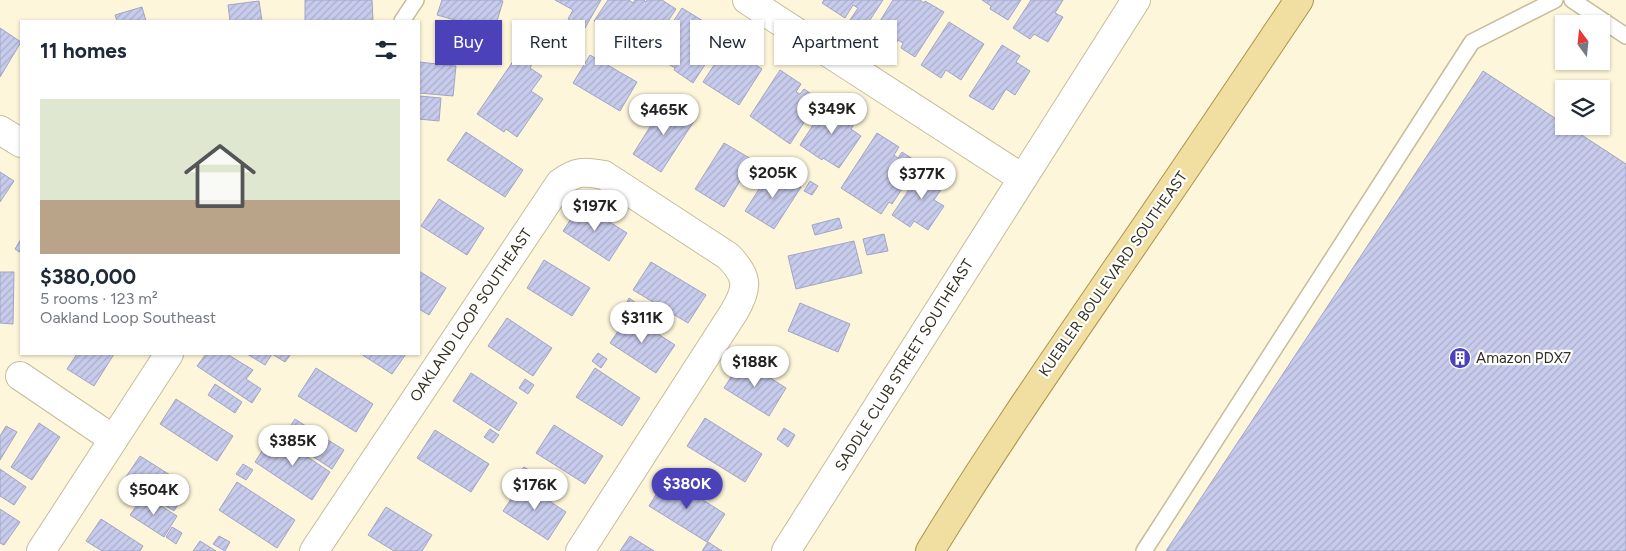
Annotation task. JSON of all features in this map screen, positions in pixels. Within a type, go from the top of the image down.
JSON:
[{"type":"main road","name":"KUEBLER BOULEVARD SOUTHEAST","points":[[930,551],[1025,401],[1228,107],[1299,0]]},
{"type":"street","points":[[747,0],[1022,178]]},
{"type":"street","name":"SADDLE CLUB STREET SOUTHEAST","points":[[786,551],[1136,0]]},
{"type":"street","points":[[0,130],[20,142]]},
{"type":"street","name":"OAKLAND LOOP SOUTHEAST","points":[[314,551],[556,189],[570,176],[586,172],[604,175],[728,256],[739,268],[745,284],[742,298],[734,312],[580,551]]},
{"type":"street","points":[[41,551],[168,355]]},
{"type":"street","points":[[20,376],[113,439]]},
{"type":"lane","points":[[403,20],[416,0]]},
{"type":"lane","points":[[1144,551],[1472,42],[1555,0]]},
{"type":"lane","points":[[1572,0],[1626,36]]},
{"type":"building","points":[[305,0],[372,0],[373,20],[305,20]]},
{"type":"building","points":[[442,0],[503,1],[497,20],[455,20],[437,15]]},
{"type":"building","points":[[555,0],[601,0],[585,28],[585,20],[568,19],[573,10]]},
{"type":"building","points":[[608,0],[629,0],[633,3],[635,0],[644,0],[646,2],[647,0],[662,0],[676,9],[669,20],[594,21]]},
{"type":"building","points":[[824,0],[883,0],[870,20],[850,20],[858,8],[853,5],[845,18],[822,3]]},
{"type":"building","points":[[893,0],[920,0],[924,3],[925,1],[944,12],[915,57],[901,48],[903,43],[898,40],[897,42],[897,20],[881,20]]},
{"type":"building","points":[[982,0],[1021,0],[1008,20],[990,9],[991,6]]},
{"type":"building","points":[[1031,0],[1063,0],[1055,13],[1063,17],[1048,42],[1034,34],[1030,39],[1013,28]]},
{"type":"building","points":[[259,1],[262,20],[230,20],[228,5]]},
{"type":"building","points":[[142,7],[146,20],[117,20],[115,15]]},
{"type":"building","points":[[682,8],[701,20],[690,20],[690,65],[705,65],[693,83],[674,70],[675,68],[670,65],[680,65],[680,20],[674,20]]},
{"type":"building","points":[[949,22],[984,44],[961,80],[946,70],[941,78],[921,65]]},
{"type":"building","points":[[0,28],[20,41],[20,44],[0,77]]},
{"type":"building","points":[[1002,45],[1020,56],[1016,62],[1030,71],[1015,95],[1006,89],[993,110],[969,96]]},
{"type":"building","points":[[590,55],[595,58],[595,65],[607,65],[637,82],[620,111],[573,83]]},
{"type":"building","points":[[420,62],[456,66],[453,96],[420,93]]},
{"type":"building","points":[[512,63],[512,65],[532,65],[530,68],[542,76],[531,91],[543,99],[517,137],[506,129],[504,132],[477,114]]},
{"type":"building","points":[[714,65],[756,65],[762,69],[739,105],[703,82]]},
{"type":"building","points":[[780,70],[801,84],[796,92],[800,94],[804,89],[819,99],[790,144],[750,116]]},
{"type":"building","name":"Amazon PDX7","points":[[1483,71],[1555,118],[1555,135],[1582,135],[1626,164],[1626,551],[1166,551]]},
{"type":"building","points":[[420,96],[441,98],[439,121],[420,119]]},
{"type":"building","points":[[667,100],[696,118],[661,172],[633,154]]},
{"type":"building","points":[[829,101],[857,119],[851,129],[861,136],[839,168],[823,158],[822,160],[800,145]]},
{"type":"building","points":[[466,132],[523,170],[505,197],[447,160]]},
{"type":"building","points":[[877,133],[899,147],[894,155],[898,158],[902,152],[919,163],[892,204],[889,202],[881,214],[841,188]]},
{"type":"building","points":[[724,143],[753,160],[724,207],[695,189]]},
{"type":"building","points":[[926,164],[948,179],[934,200],[944,206],[928,230],[914,221],[910,227],[892,215]]},
{"type":"building","points":[[772,169],[801,187],[774,229],[745,211]]},
{"type":"building","points":[[0,172],[14,181],[0,202]]},
{"type":"building","points":[[810,181],[818,186],[812,195],[804,191]]},
{"type":"building","points":[[439,199],[484,228],[467,255],[421,226]]},
{"type":"building","points":[[581,204],[627,233],[609,261],[563,231]]},
{"type":"building","points":[[839,218],[842,228],[815,235],[812,225]]},
{"type":"building","points":[[884,234],[888,251],[867,255],[863,239]]},
{"type":"building","points":[[20,241],[20,252],[15,249]]},
{"type":"building","points":[[854,241],[862,273],[796,289],[788,256]]},
{"type":"building","points":[[544,260],[590,288],[572,316],[527,288]]},
{"type":"building","points":[[651,262],[706,295],[688,323],[633,290]]},
{"type":"building","points":[[0,272],[14,272],[13,324],[0,323]]},
{"type":"building","points":[[420,272],[446,288],[429,315],[420,310]]},
{"type":"building","points":[[629,298],[639,305],[633,314],[624,308]]},
{"type":"building","points":[[800,303],[850,324],[838,352],[788,331]]},
{"type":"building","points":[[629,315],[675,345],[656,373],[610,343]]},
{"type":"building","points":[[507,318],[552,348],[533,376],[488,346]]},
{"type":"building","points":[[598,353],[607,359],[601,368],[592,361]]},
{"type":"building","points":[[76,355],[113,355],[94,386],[67,369]]},
{"type":"building","points":[[205,355],[229,355],[253,370],[246,379],[261,389],[252,403],[197,366]]},
{"type":"building","points":[[249,355],[271,355],[265,365]]},
{"type":"building","points":[[274,355],[290,355],[285,362]]},
{"type":"building","points":[[363,355],[405,355],[392,374]]},
{"type":"building","points":[[742,360],[786,388],[769,416],[724,388]]},
{"type":"building","points":[[316,368],[373,404],[356,432],[298,396]]},
{"type":"building","points":[[595,368],[640,398],[622,426],[576,397]]},
{"type":"building","points":[[471,373],[517,403],[499,431],[453,401]]},
{"type":"building","points":[[525,379],[534,385],[528,394],[519,388]]},
{"type":"building","points":[[215,384],[242,402],[235,413],[208,395]]},
{"type":"building","points":[[176,399],[233,436],[217,461],[160,424]]},
{"type":"building","points":[[705,418],[762,454],[745,482],[687,446]]},
{"type":"building","points":[[295,419],[312,430],[306,439],[289,428]]},
{"type":"building","points":[[39,423],[60,437],[32,480],[11,467]]},
{"type":"building","points":[[554,425],[603,456],[585,484],[536,453]]},
{"type":"building","points":[[6,426],[17,432],[0,460],[0,436]]},
{"type":"building","points":[[784,428],[795,435],[788,447],[777,439]]},
{"type":"building","points":[[490,429],[499,435],[493,443],[484,437]]},
{"type":"building","points":[[312,430],[344,450],[332,469],[300,448]]},
{"type":"building","points":[[435,430],[489,464],[471,492],[417,458]]},
{"type":"building","points":[[273,434],[330,472],[312,500],[255,462]]},
{"type":"building","points":[[140,456],[189,487],[174,511],[124,480]]},
{"type":"building","points":[[243,464],[253,470],[246,480],[236,474]]},
{"type":"building","points":[[524,467],[546,481],[539,491],[517,477]]},
{"type":"building","points":[[0,469],[26,487],[14,505],[0,496]]},
{"type":"building","points":[[667,477],[725,514],[707,542],[649,506]]},
{"type":"building","points":[[237,482],[295,520],[277,548],[219,510]]},
{"type":"building","points":[[522,483],[566,512],[548,540],[503,511]]},
{"type":"building","points":[[144,495],[177,516],[164,537],[130,515]]},
{"type":"building","points":[[386,507],[432,535],[422,551],[394,551],[368,535]]},
{"type":"building","points":[[0,509],[20,522],[4,545],[0,543]]},
{"type":"building","points":[[101,519],[143,546],[140,551],[102,551],[86,541]]},
{"type":"building","points":[[172,527],[182,533],[176,544],[166,537]]},
{"type":"building","points":[[219,536],[230,542],[225,551],[213,544]]},
{"type":"building","points":[[630,536],[654,551],[620,551]]},
{"type":"building","points":[[200,541],[216,551],[193,551]]},
{"type":"building","points":[[708,542],[722,551],[702,551]]},
{"type":"place","name":"Amazon PDX7","points":[[1460,358]]}]
